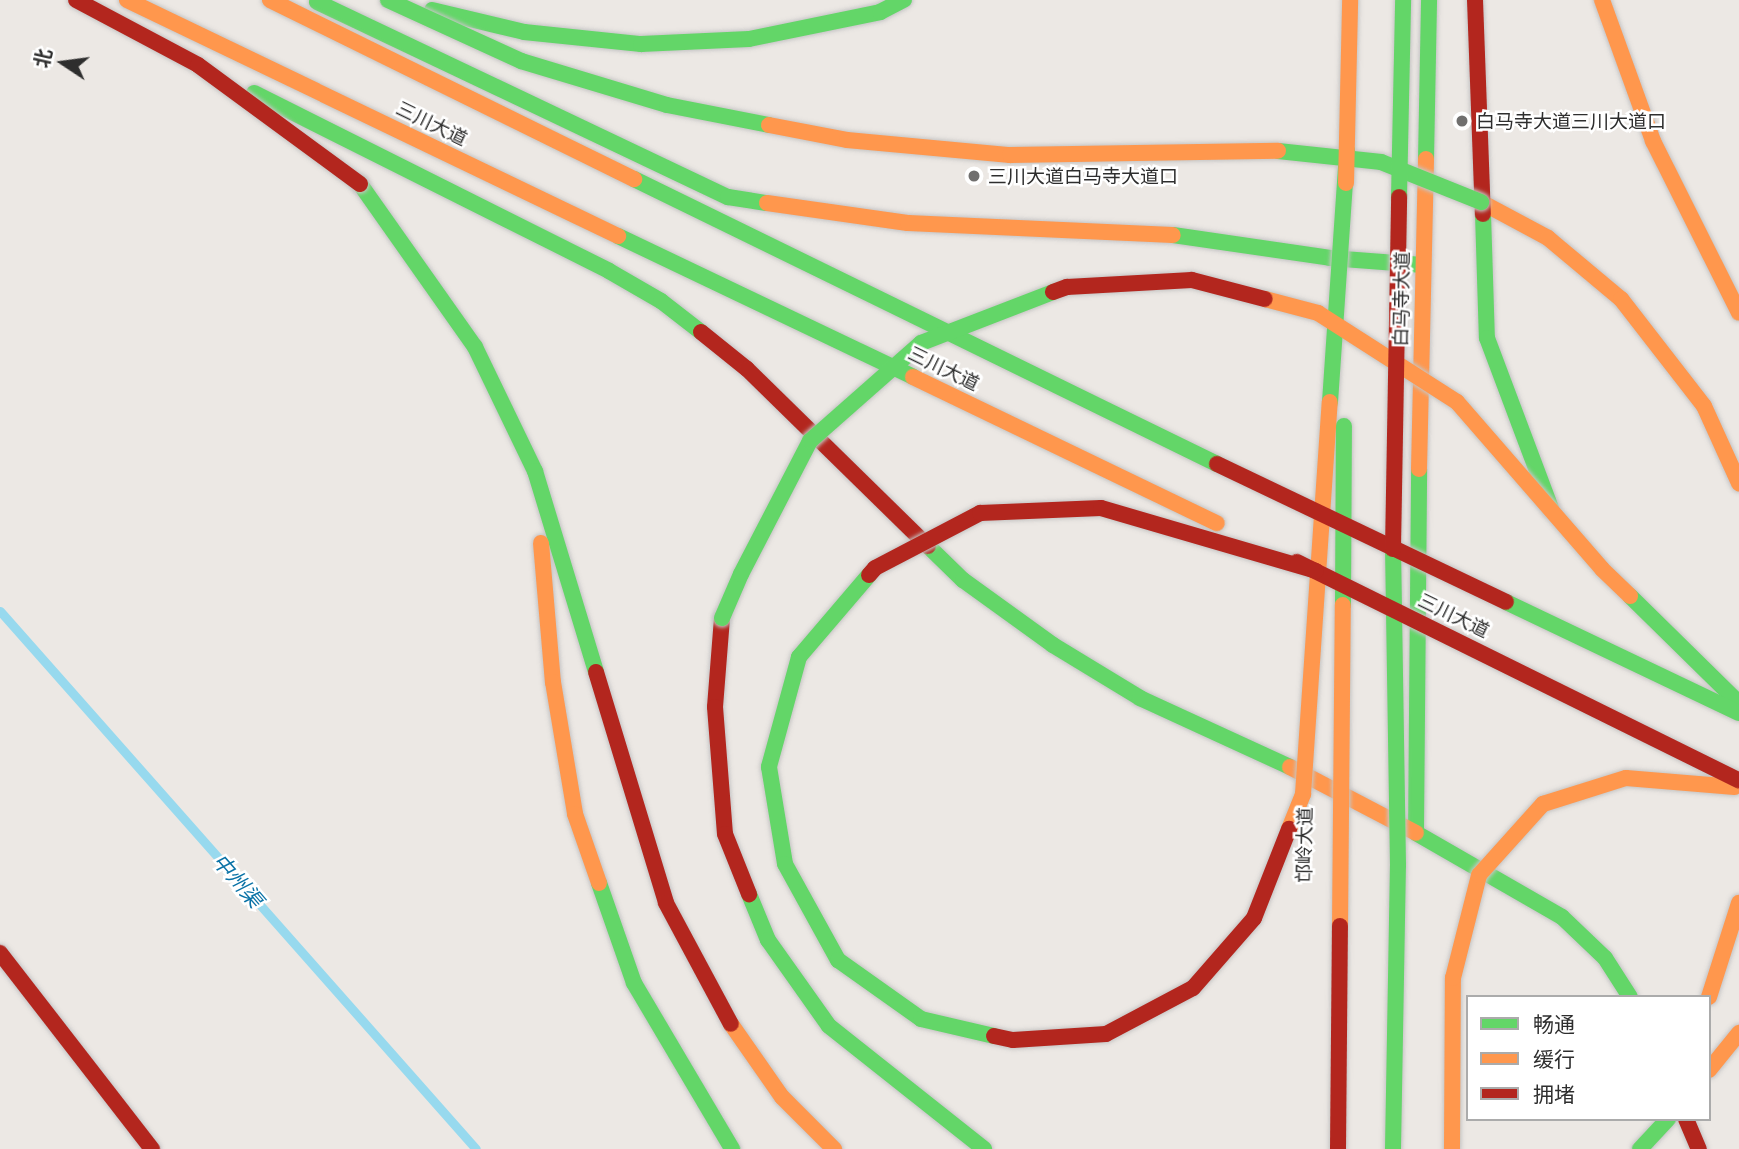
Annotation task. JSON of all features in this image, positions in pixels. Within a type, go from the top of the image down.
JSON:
[{"type":"main road","points":[[68,0],[610,271],[661,301],[747,369],[963,580],[1053,645],[1140,698],[1326,784],[1415,840],[1562,917],[1605,958],[1629,995]]},
{"type":"main road","points":[[76,0],[198,65],[360,184],[475,347],[534,471],[666,904],[725,1015],[782,1097],[834,1149]]},
{"type":"main road","name":"三川大道","points":[[127,0],[1316,571],[1739,780]]},
{"type":"main road","name":"三川大道","points":[[271,0],[1130,422],[1739,713]]},
{"type":"main road","points":[[312,0],[728,197],[908,223],[1190,236],[1330,258],[1423,265]]},
{"type":"main road","points":[[390,0],[524,32],[640,44],[749,39],[880,12],[904,0]]},
{"type":"main road","points":[[390,0],[521,61],[667,105],[847,140],[1010,155],[1260,149],[1381,162],[1481,202],[1548,238],[1621,299],[1704,406],[1739,483]]},
{"type":"main road","points":[[1337,541],[1350,0]]},
{"type":"main road","name":"白马寺大道","points":[[1393,1149],[1398,865],[1393,562],[1403,0]]},
{"type":"main road","name":"白马寺大道","points":[[1415,840],[1416,600],[1429,0]]},
{"type":"main road","points":[[1475,0],[1487,338],[1551,510]]},
{"type":"main road","points":[[1602,0],[1653,141],[1739,313]]},
{"type":"main road","points":[[1332,68],[1330,258],[1337,541]]},
{"type":"main road","points":[[1316,571],[1101,508],[980,513],[875,568],[799,657],[769,767],[785,864],[838,960],[921,1019],[1013,1040],[1106,1034],[1193,988],[1254,918],[1303,794],[1347,150]]},
{"type":"main road","points":[[984,1149],[829,1026],[768,940],[725,834],[715,706],[722,618],[741,574],[810,440],[921,343],[1067,287],[1192,280],[1318,313],[1457,402],[1602,569],[1739,703]]},
{"type":"main road","points":[[534,471],[553,682],[575,814],[634,983],[732,1149]]},
{"type":"main road","name":"邙岭大道","points":[[1322,1000],[1326,784],[1337,541]]},
{"type":"main road","name":"邙岭大道","points":[[1337,541],[1338,1149]]},
{"type":"main road","points":[[1452,1149],[1453,978],[1479,875],[1543,804],[1626,778],[1739,787]]},
{"type":"main road","points":[[1710,995],[1739,903]]},
{"type":"main road","points":[[0,953],[152,1149]]},
{"type":"main road","points":[[1711,1068],[1739,1033]]},
{"type":"main road","points":[[1640,1149],[1665,1121]]},
{"type":"main road","points":[[1654,1149],[1666,1121]]},
{"type":"main road","points":[[1687,1121],[1699,1149]]},
{"type":"waterway","name":"中州渠","points":[[0,611],[476,1149]]},
{"type":"traffic: fast","points":[[388,0],[521,61],[667,105],[769,125]]},
{"type":"traffic: fast","points":[[432,10],[524,32],[641,44],[749,39],[880,12],[904,0]]},
{"type":"traffic: fast","points":[[1399,197],[1403,0]]},
{"type":"traffic: fast","points":[[1426,159],[1429,0]]},
{"type":"traffic: fast","points":[[317,2],[728,197],[767,203]]},
{"type":"traffic: fast","points":[[254,93],[609,271],[661,301],[701,332]]},
{"type":"traffic: fast","points":[[1278,151],[1381,162],[1481,202]]},
{"type":"traffic: fast","points":[[1330,402],[1347,151]]},
{"type":"traffic: fast","points":[[634,179],[1217,464]]},
{"type":"traffic: fast","points":[[360,184],[475,347],[535,471],[596,672]]},
{"type":"traffic: fast","points":[[1483,214],[1487,338],[1551,508]]},
{"type":"traffic: fast","points":[[1173,235],[1330,258],[1423,265]]},
{"type":"traffic: fast","points":[[618,236],[913,377]]},
{"type":"traffic: fast","points":[[722,618],[741,574],[810,441],[921,343],[1053,292]]},
{"type":"traffic: fast","points":[[1343,605],[1344,426]]},
{"type":"traffic: fast","points":[[1416,828],[1419,469]]},
{"type":"traffic: fast","points":[[928,546],[963,580],[1053,645],[1140,698],[1290,767]]},
{"type":"traffic: fast","points":[[1393,549],[1398,865],[1393,1149]]},
{"type":"traffic: fast","points":[[869,575],[799,657],[769,767],[785,864],[838,960],[921,1019],[994,1036]]},
{"type":"traffic: fast","points":[[1630,596],[1736,700]]},
{"type":"traffic: fast","points":[[1506,602],[1739,713]]},
{"type":"traffic: fast","points":[[1416,833],[1562,917],[1605,958],[1629,995]]},
{"type":"traffic: fast","points":[[599,883],[634,983],[732,1149]]},
{"type":"traffic: fast","points":[[749,894],[768,940],[829,1026],[984,1149]]},
{"type":"traffic: fast","points":[[1640,1149],[1666,1121]]},
{"type":"traffic: slow","points":[[127,0],[618,236]]},
{"type":"traffic: slow","points":[[270,0],[634,179]]},
{"type":"traffic: slow","points":[[1346,183],[1350,0]]},
{"type":"traffic: slow","points":[[1602,0],[1653,141],[1739,313]]},
{"type":"traffic: slow","points":[[769,125],[847,140],[1010,155],[1278,151]]},
{"type":"traffic: slow","points":[[1419,469],[1426,159]]},
{"type":"traffic: slow","points":[[1481,202],[1548,238],[1621,299],[1704,406],[1739,483]]},
{"type":"traffic: slow","points":[[767,203],[908,223],[1173,235]]},
{"type":"traffic: slow","points":[[1265,299],[1318,313],[1457,402],[1602,569],[1630,596]]},
{"type":"traffic: slow","points":[[913,377],[1217,523]]},
{"type":"traffic: slow","points":[[1289,829],[1303,794],[1330,402]]},
{"type":"traffic: slow","points":[[541,543],[553,682],[575,814],[599,883]]},
{"type":"traffic: slow","points":[[1340,926],[1343,605]]},
{"type":"traffic: slow","points":[[1290,767],[1416,833]]},
{"type":"traffic: slow","points":[[1452,1149],[1453,978],[1479,875],[1543,804],[1626,778],[1735,787]]},
{"type":"traffic: slow","points":[[1710,995],[1739,903]]},
{"type":"traffic: slow","points":[[731,1024],[782,1097],[834,1149]]},
{"type":"traffic: slow","points":[[1711,1068],[1739,1033]]},
{"type":"traffic: jam","points":[[76,0],[198,65],[360,184]]},
{"type":"traffic: jam","points":[[1475,0],[1483,214]]},
{"type":"traffic: jam","points":[[1393,549],[1399,197]]},
{"type":"traffic: jam","points":[[1053,292],[1067,287],[1192,280],[1265,299]]},
{"type":"traffic: jam","points":[[701,332],[747,369],[928,546]]},
{"type":"traffic: jam","points":[[1217,464],[1506,602]]},
{"type":"traffic: jam","points":[[869,575],[875,568],[980,513],[1101,508],[1316,571]]},
{"type":"traffic: jam","points":[[1297,562],[1739,780]]},
{"type":"traffic: jam","points":[[722,618],[715,707],[725,834],[749,894]]},
{"type":"traffic: jam","points":[[596,672],[666,903],[731,1024]]},
{"type":"traffic: jam","points":[[994,1036],[1013,1040],[1106,1034],[1193,988],[1254,918],[1289,829]]},
{"type":"traffic: jam","points":[[1338,1149],[1340,926]]},
{"type":"traffic: jam","points":[[0,953],[152,1149]]},
{"type":"traffic: jam","points":[[1687,1121],[1699,1149]]},
{"type":"place","name":"白马寺大道三川大道口","points":[[1462,121]]},
{"type":"place","name":"三川大道白马寺大道口","points":[[974,176]]}]
